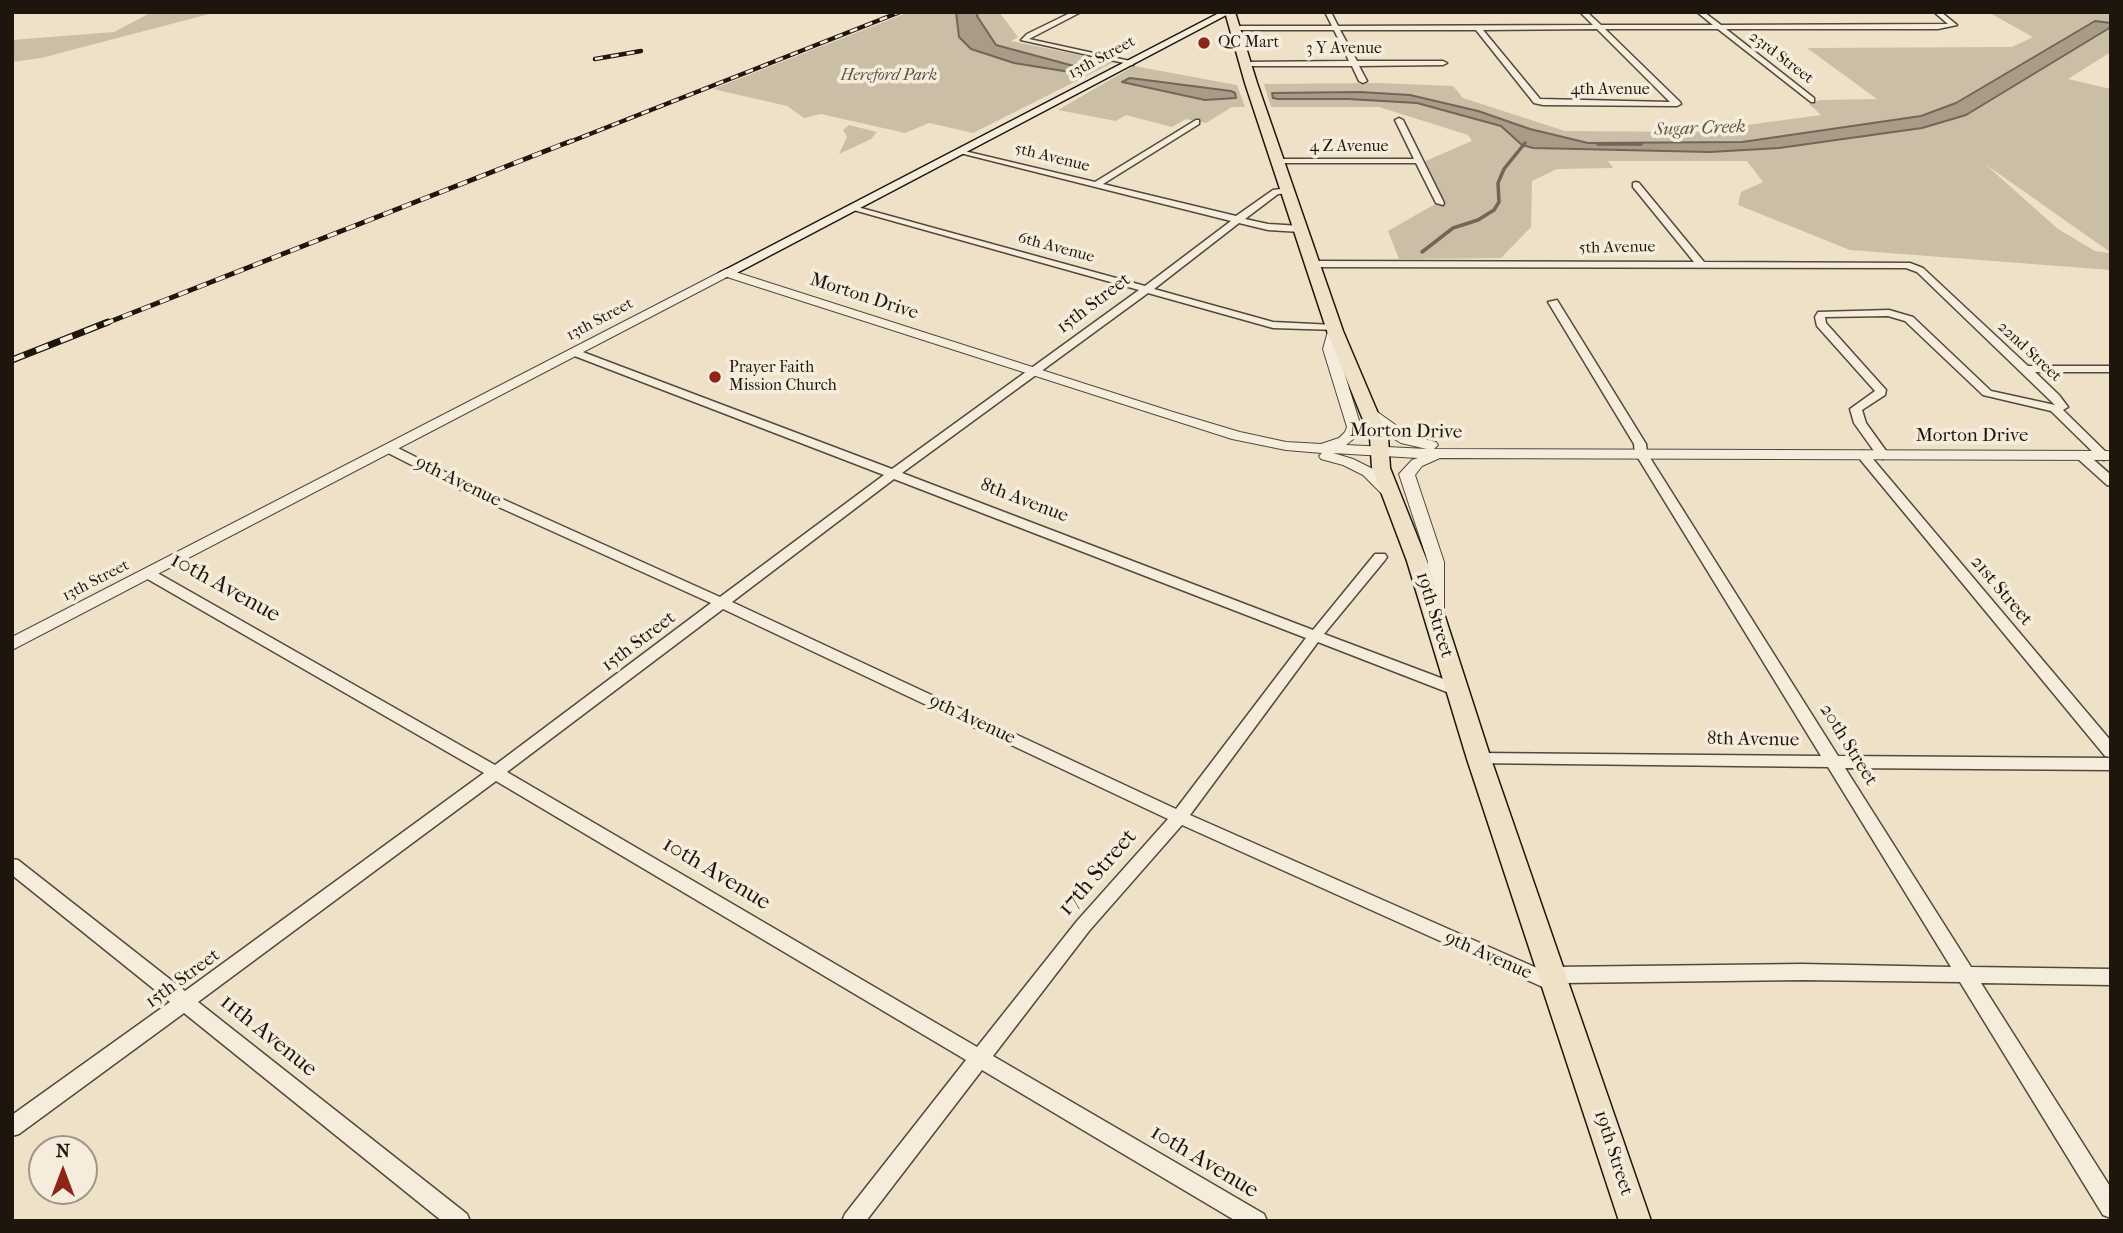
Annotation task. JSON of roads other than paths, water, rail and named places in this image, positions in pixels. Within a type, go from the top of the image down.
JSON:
[{"type":"main road","name":"13th Street","points":[[726,273],[1202,25],[1231,19]]},
{"type":"main road","name":"19th Street","points":[[1231,19],[1335,329],[1379,437],[1381,468],[1418,561],[1479,759],[1635,1221]]},
{"type":"street","points":[[1078,12],[1023,39],[1031,43],[1130,63]]},
{"type":"street","points":[[1328,12],[1363,81]]},
{"type":"street","points":[[1583,12],[1599,28]]},
{"type":"street","name":"23rd Street","points":[[1700,12],[1811,100]]},
{"type":"street","points":[[1231,19],[1336,28],[1954,25],[1937,12]]},
{"type":"street","name":"4th Avenue","points":[[1478,28],[1537,101],[1677,104],[1599,28]]},
{"type":"street","name":"3 Y Avenue","points":[[1246,64],[1443,62]]},
{"type":"street","points":[[1399,120],[1440,203]]},
{"type":"street","points":[[1096,185],[1196,122]]},
{"type":"street","name":"5th Avenue","points":[[960,152],[1268,228],[1301,229]]},
{"type":"street","name":"4 Z Avenue","points":[[1279,161],[1419,161]]},
{"type":"street","points":[[1636,185],[1700,263]]},
{"type":"street","name":"15th Street","points":[[12,1127],[496,773],[893,474],[1034,373],[1273,194],[1288,191]]},
{"type":"street","name":"6th Avenue","points":[[853,207],[1273,325],[1335,329]]},
{"type":"street","name":"5th Avenue","points":[[1313,264],[1890,263],[1908,265],[1920,270]]},
{"type":"street","name":"22nd Street","points":[[1920,270],[2059,403],[2062,407],[2055,410],[2108,456]]},
{"type":"street","name":"13th Street","points":[[12,645],[726,273]]},
{"type":"street","name":"Morton Drive","points":[[726,273],[1034,373],[1264,443],[1309,448],[1465,453],[2108,456]]},
{"type":"street","name":"20th Street","points":[[1553,302],[1640,444],[1641,453],[2111,1208]]},
{"type":"street","points":[[1883,455],[1860,423],[1856,409],[1881,393],[1880,390],[1819,320],[1822,314],[1889,313],[1909,319],[1987,393],[2055,410]]},
{"type":"street","points":[[1309,448],[1339,443],[1354,430],[1330,349],[1335,329]]},
{"type":"street","name":"8th Avenue","points":[[576,353],[1457,690]]},
{"type":"street","points":[[2024,369],[2111,369]]},
{"type":"street","points":[[1369,410],[1391,431],[1406,440],[1465,453]]},
{"type":"street","points":[[1264,443],[1348,462],[1376,478],[1390,494]]},
{"type":"street","name":"9th Avenue","points":[[390,449],[465,487],[722,603],[1179,817],[1555,980],[1801,972],[2111,977]]},
{"type":"street","points":[[1435,623],[1436,562],[1407,474],[1417,463],[1465,453]]},
{"type":"street","name":"21st Street","points":[[1863,455],[2111,752]]},
{"type":"street","points":[[2082,456],[2111,482]]},
{"type":"street","name":"17th Street","points":[[853,1221],[1083,926],[1179,817],[1316,635],[1380,557]]},
{"type":"street","name":"10th Avenue","points":[[149,574],[496,773],[1256,1221]]},
{"type":"street","name":"8th Avenue","points":[[1479,759],[2111,764]]},
{"type":"street","name":"11th Avenue","points":[[12,865],[458,1221]]},
{"type":"waterway","points":[[1422,252],[1453,228],[1478,220],[1494,210],[1499,202],[1498,183],[1504,169],[1525,143]]},
{"type":"waterway","name":"Sugar Creek","points":[[1598,144],[1641,144]]},
{"type":"railway","points":[[567,143],[900,12]]},
{"type":"railway","points":[[595,59],[641,51]]},
{"type":"railway","points":[[104,324],[571,141]]},
{"type":"railway","points":[[12,360],[108,322]]},
{"type":"place","name":"QC Mart","points":[[1204,43]]},
{"type":"place","name":"Prayer Faith Mission Church","points":[[715,377]]},
{"type":"park label","name":"Hereford Park","points":[[889,76]]}]
